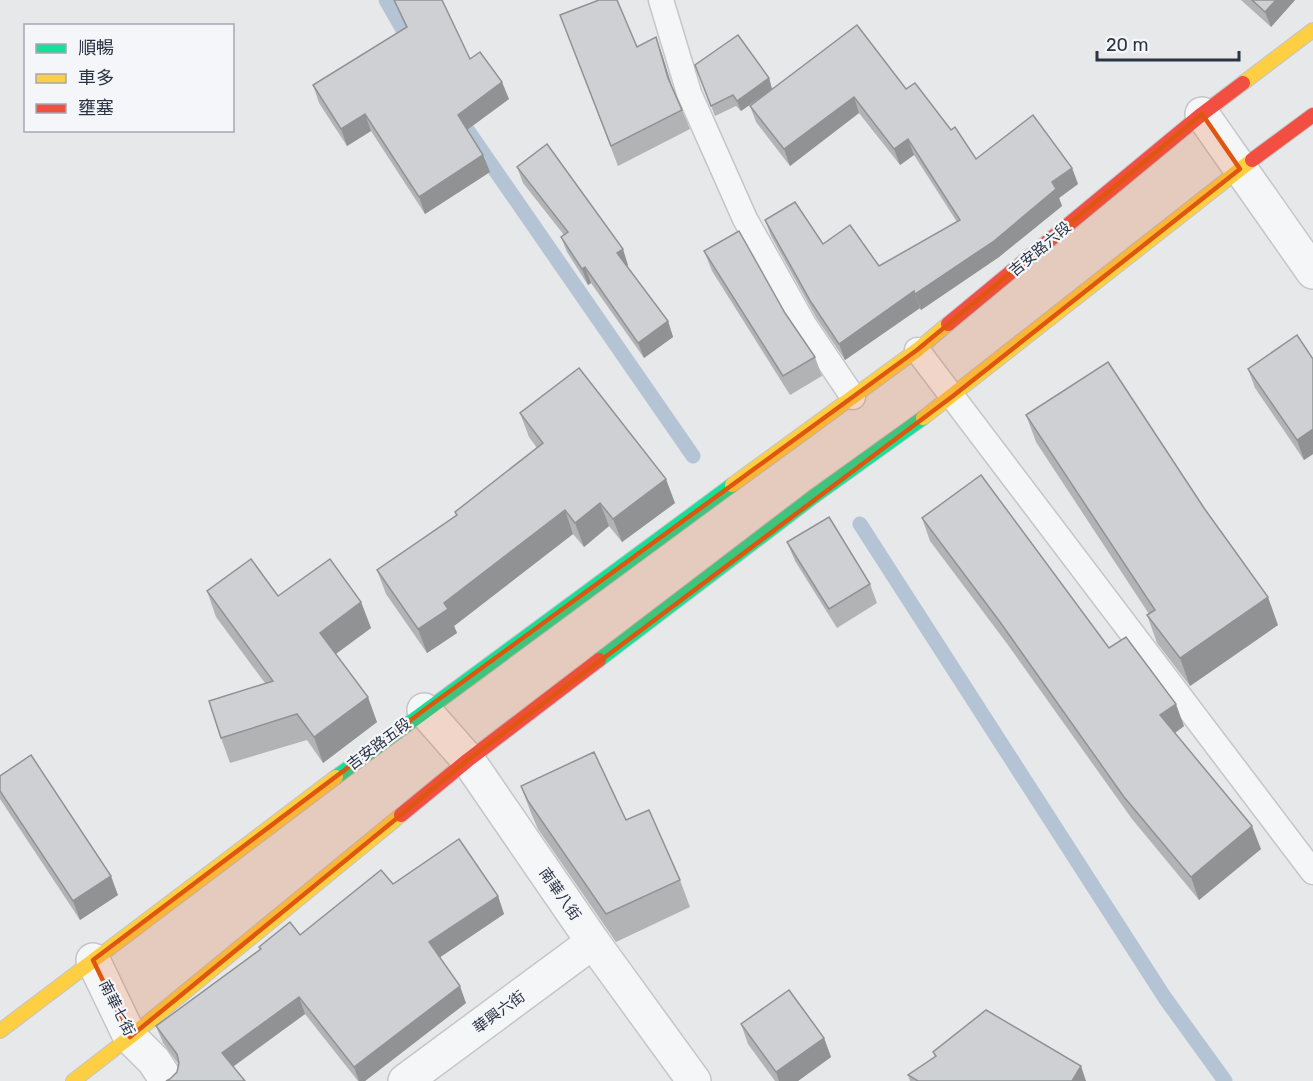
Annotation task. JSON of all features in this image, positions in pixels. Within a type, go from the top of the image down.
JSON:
[{"type":"main road","name":"吉安路六段","points":[[763,463],[917,350],[1202,114],[1313,30]]},
{"type":"main road","points":[[73,1081],[130,1037],[468,760],[813,497],[953,396],[1240,169],[1313,115]]},
{"type":"main road","name":"吉安路五段","points":[[0,1031],[424,710],[763,463]]},
{"type":"street","points":[[1202,114],[1313,272]]},
{"type":"street","name":"南華八街","points":[[424,710],[468,760],[593,942],[694,1081]]},
{"type":"street","name":"華興六街","points":[[405,1081],[593,942]]},
{"type":"street","name":"南華七街","points":[[93,960],[130,1037],[154,1061],[167,1081]]},
{"type":"lane","points":[[660,0],[689,93],[745,219],[804,326],[853,397]]},
{"type":"lane","points":[[917,350],[1313,872]]},
{"type":"highlighted area","points":[[1202,114],[1240,169],[953,396],[468,760],[130,1037],[93,960],[424,710],[917,350]]},
{"type":"building","points":[[394,0],[442,0],[470,59],[480,52],[502,82],[458,115],[483,155],[419,197],[365,114],[341,129],[313,85],[407,27]]},
{"type":"building","points":[[599,0],[617,0],[637,47],[656,37],[668,78],[682,110],[611,146],[560,15]]},
{"type":"building","points":[[1252,0],[1276,0],[1265,12]]},
{"type":"building","points":[[857,25],[906,89],[915,83],[951,130],[955,127],[976,159],[1033,115],[1072,168],[1052,182],[1056,189],[994,241],[915,294],[914,291],[839,344],[811,302],[765,220],[795,202],[823,244],[850,225],[879,266],[960,220],[908,139],[894,149],[854,97],[784,149],[750,106]]},
{"type":"building","points":[[738,35],[769,78],[737,101],[733,95],[711,106],[695,65]]},
{"type":"building","points":[[547,144],[623,249],[617,253],[668,321],[638,343],[585,267],[582,269],[561,237],[568,232],[517,167]]},
{"type":"building","points":[[739,231],[785,313],[815,357],[783,376],[704,251]]},
{"type":"building","points":[[1297,335],[1313,359],[1313,429],[1297,440],[1248,369]]},
{"type":"building","points":[[1108,362],[1204,508],[1268,597],[1180,658],[1147,615],[1155,610],[1026,415]]},
{"type":"building","points":[[579,368],[666,479],[613,519],[600,503],[575,523],[565,510],[444,603],[448,609],[418,629],[377,570],[457,515],[455,512],[543,443],[520,413]]},
{"type":"building","points":[[981,475],[1109,648],[1126,637],[1176,704],[1160,715],[1252,826],[1191,877],[1124,797],[1000,622],[922,518]]},
{"type":"building","points":[[829,517],[870,584],[829,609],[787,542]]},
{"type":"building","points":[[251,559],[278,596],[330,559],[361,602],[320,633],[368,697],[314,737],[297,714],[221,738],[209,701],[273,681],[207,591]]},
{"type":"building","points":[[594,752],[626,820],[649,810],[680,880],[606,914],[528,801],[521,786]]},
{"type":"building","points":[[31,755],[111,876],[73,901],[0,791],[0,776]]},
{"type":"building","points":[[459,839],[498,896],[429,942],[460,986],[354,1067],[299,997],[222,1053],[245,1081],[166,1081],[177,1072],[179,1063],[177,1054],[156,1026],[261,949],[259,947],[290,922],[300,935],[381,870],[393,884]]},
{"type":"building","points":[[789,990],[824,1038],[776,1072],[741,1024]]},
{"type":"building","points":[[986,1010],[1081,1066],[1072,1081],[918,1081],[908,1075],[936,1056],[933,1052]]},
{"type":"waterway","points":[[386,0],[413,47]]},
{"type":"waterway","points":[[457,115],[693,456]]},
{"type":"waterway","points":[[860,524],[1165,998],[1225,1081]]},
{"type":"traffic: fast","points":[[599,660],[813,497],[923,418]]},
{"type":"traffic: fast","points":[[336,777],[732,485]]},
{"type":"traffic: slow","points":[[1243,83],[1313,30]]},
{"type":"traffic: slow","points":[[923,418],[1252,160]]},
{"type":"traffic: slow","points":[[732,485],[917,350],[948,324]]},
{"type":"traffic: slow","points":[[0,1031],[336,777]]},
{"type":"traffic: slow","points":[[73,1081],[401,815]]},
{"type":"traffic: jam","points":[[948,324],[1202,114],[1243,83]]},
{"type":"traffic: jam","points":[[1252,160],[1313,115]]},
{"type":"traffic: jam","points":[[401,815],[468,760],[599,660]]}]
